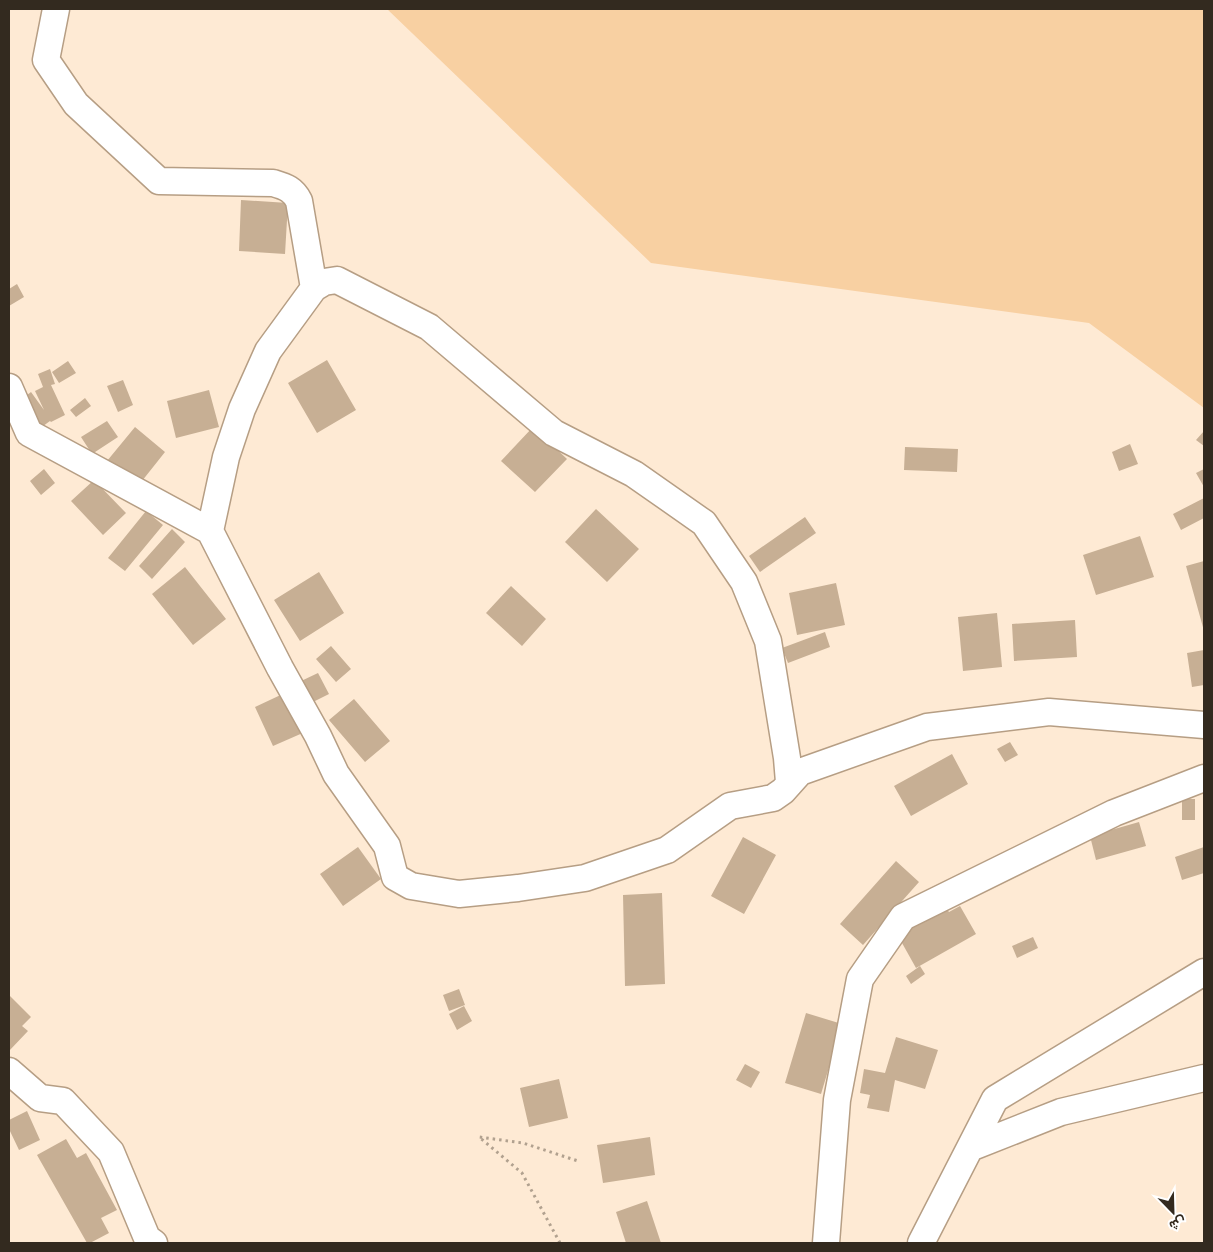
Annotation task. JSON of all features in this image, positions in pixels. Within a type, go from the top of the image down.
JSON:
[{"type":"street","points":[[56,9],[46,60],[76,104],[158,181],[273,183],[290,188],[295,193],[314,288]]},
{"type":"street","points":[[210,531],[226,458],[242,410],[268,351],[314,288],[324,282],[338,280],[429,327],[554,433],[634,474],[704,523],[744,582],[768,642],[788,758],[789,782]]},
{"type":"street","points":[[9,387],[29,434],[210,531],[280,668],[318,736],[336,774],[386,846],[394,877],[411,886],[458,894],[585,878],[667,850],[730,806],[773,798],[783,791],[789,782],[800,772],[927,728],[1049,712],[1204,725]]},
{"type":"street","points":[[826,1243],[837,1100],[860,979],[903,917],[1114,813],[1204,778]]},
{"type":"street","points":[[921,1243],[996,1099],[1204,972]]},
{"type":"street","points":[[9,1072],[40,1098],[63,1101],[112,1152],[148,1238],[154,1243]]},
{"type":"street","points":[[970,1148],[1062,1112],[1204,1078]]},
{"type":"path","points":[[560,1243],[522,1173],[478,1137],[523,1143],[578,1161]]},
{"type":"shaded area","points":[[387,9],[1204,9],[1204,408],[1089,323],[651,263]]},
{"type":"building","points":[[241,200],[288,203],[285,254],[239,251]]},
{"type":"building","points":[[17,284],[24,297],[9,306],[9,289]]},
{"type":"building","points":[[327,360],[356,410],[317,433],[288,383]]},
{"type":"building","points":[[68,361],[76,373],[59,383],[52,372]]},
{"type":"building","points":[[50,369],[55,384],[51,385],[65,415],[50,421],[39,429],[18,402],[31,392],[44,410],[35,391],[43,387],[38,374]]},
{"type":"building","points":[[123,380],[133,405],[118,412],[107,386]]},
{"type":"building","points":[[209,390],[219,427],[176,438],[167,401]]},
{"type":"building","points":[[85,398],[91,406],[76,417],[70,410]]},
{"type":"building","points":[[107,421],[118,437],[92,454],[81,437]]},
{"type":"building","points":[[135,427],[165,452],[138,486],[107,461]]},
{"type":"building","points":[[533,427],[567,459],[535,492],[501,461]]},
{"type":"building","points":[[1204,431],[1204,446],[1196,440]]},
{"type":"building","points":[[1130,444],[1138,464],[1119,471],[1112,452]]},
{"type":"building","points":[[905,447],[958,449],[957,472],[904,470]]},
{"type":"building","points":[[44,469],[55,483],[41,495],[30,481]]},
{"type":"building","points":[[1204,469],[1204,487],[1196,473]]},
{"type":"building","points":[[94,480],[126,513],[103,535],[71,501]]},
{"type":"building","points":[[1204,498],[1204,518],[1181,530],[1173,514]]},
{"type":"building","points":[[596,509],[639,549],[607,582],[565,542]]},
{"type":"building","points":[[146,511],[163,525],[125,571],[108,558]]},
{"type":"building","points":[[805,517],[816,533],[760,572],[749,556]]},
{"type":"building","points":[[172,529],[185,542],[152,579],[139,566]]},
{"type":"building","points":[[1140,536],[1154,577],[1096,595],[1083,555]]},
{"type":"building","points":[[1204,561],[1204,631],[1186,566]]},
{"type":"building","points":[[185,567],[226,619],[193,645],[152,594]]},
{"type":"building","points":[[319,572],[344,613],[300,641],[274,600]]},
{"type":"building","points":[[836,583],[845,625],[797,635],[789,593]]},
{"type":"building","points":[[511,586],[546,619],[522,646],[486,613]]},
{"type":"building","points":[[997,613],[1002,667],[963,671],[958,617]]},
{"type":"building","points":[[1075,620],[1077,657],[1014,661],[1012,624]]},
{"type":"building","points":[[825,632],[830,647],[788,663],[782,648]]},
{"type":"building","points":[[331,646],[351,669],[336,682],[316,659]]},
{"type":"building","points":[[1204,650],[1204,685],[1192,687],[1187,653]]},
{"type":"building","points":[[318,673],[329,694],[309,704],[299,682]]},
{"type":"building","points":[[287,692],[305,732],[273,746],[255,707]]},
{"type":"building","points":[[354,699],[390,741],[365,762],[329,720]]},
{"type":"building","points":[[1010,742],[1018,755],[1005,762],[997,749]]},
{"type":"building","points":[[952,754],[968,784],[911,816],[894,786]]},
{"type":"building","points":[[1182,799],[1195,799],[1195,820],[1182,820]]},
{"type":"building","points":[[1139,822],[1146,846],[1096,860],[1090,836]]},
{"type":"building","points":[[743,837],[776,855],[744,914],[711,896]]},
{"type":"building","points":[[358,847],[381,879],[343,906],[320,874]]},
{"type":"building","points":[[1204,847],[1204,873],[1182,880],[1175,857]]},
{"type":"building","points":[[896,861],[919,882],[863,945],[840,924]]},
{"type":"building","points":[[662,893],[665,984],[625,986],[623,895]]},
{"type":"building","points":[[960,906],[976,934],[916,968],[897,934],[946,908],[949,912]]},
{"type":"building","points":[[1033,937],[1038,948],[1017,958],[1012,946]]},
{"type":"building","points":[[920,966],[925,974],[911,984],[906,976]]},
{"type":"building","points":[[459,989],[465,1005],[449,1011],[443,995]]},
{"type":"building","points":[[9,995],[31,1017],[22,1026],[28,1031],[9,1051]]},
{"type":"building","points":[[464,1006],[472,1021],[457,1030],[449,1014]]},
{"type":"building","points":[[806,1013],[842,1024],[821,1094],[785,1083]]},
{"type":"building","points":[[896,1037],[938,1050],[925,1089],[895,1080],[889,1112],[867,1108],[870,1095],[860,1093],[864,1069],[885,1073]]},
{"type":"building","points":[[745,1064],[760,1072],[751,1088],[736,1080]]},
{"type":"building","points":[[559,1079],[568,1118],[529,1127],[520,1088]]},
{"type":"building","points":[[27,1111],[40,1140],[19,1150],[9,1129],[9,1120]]},
{"type":"building","points":[[650,1137],[655,1175],[603,1183],[597,1145]]},
{"type":"building","points":[[66,1139],[77,1158],[86,1153],[117,1210],[101,1218],[109,1233],[90,1243],[87,1243],[37,1155]]},
{"type":"building","points":[[647,1201],[661,1243],[626,1243],[616,1212]]}]
